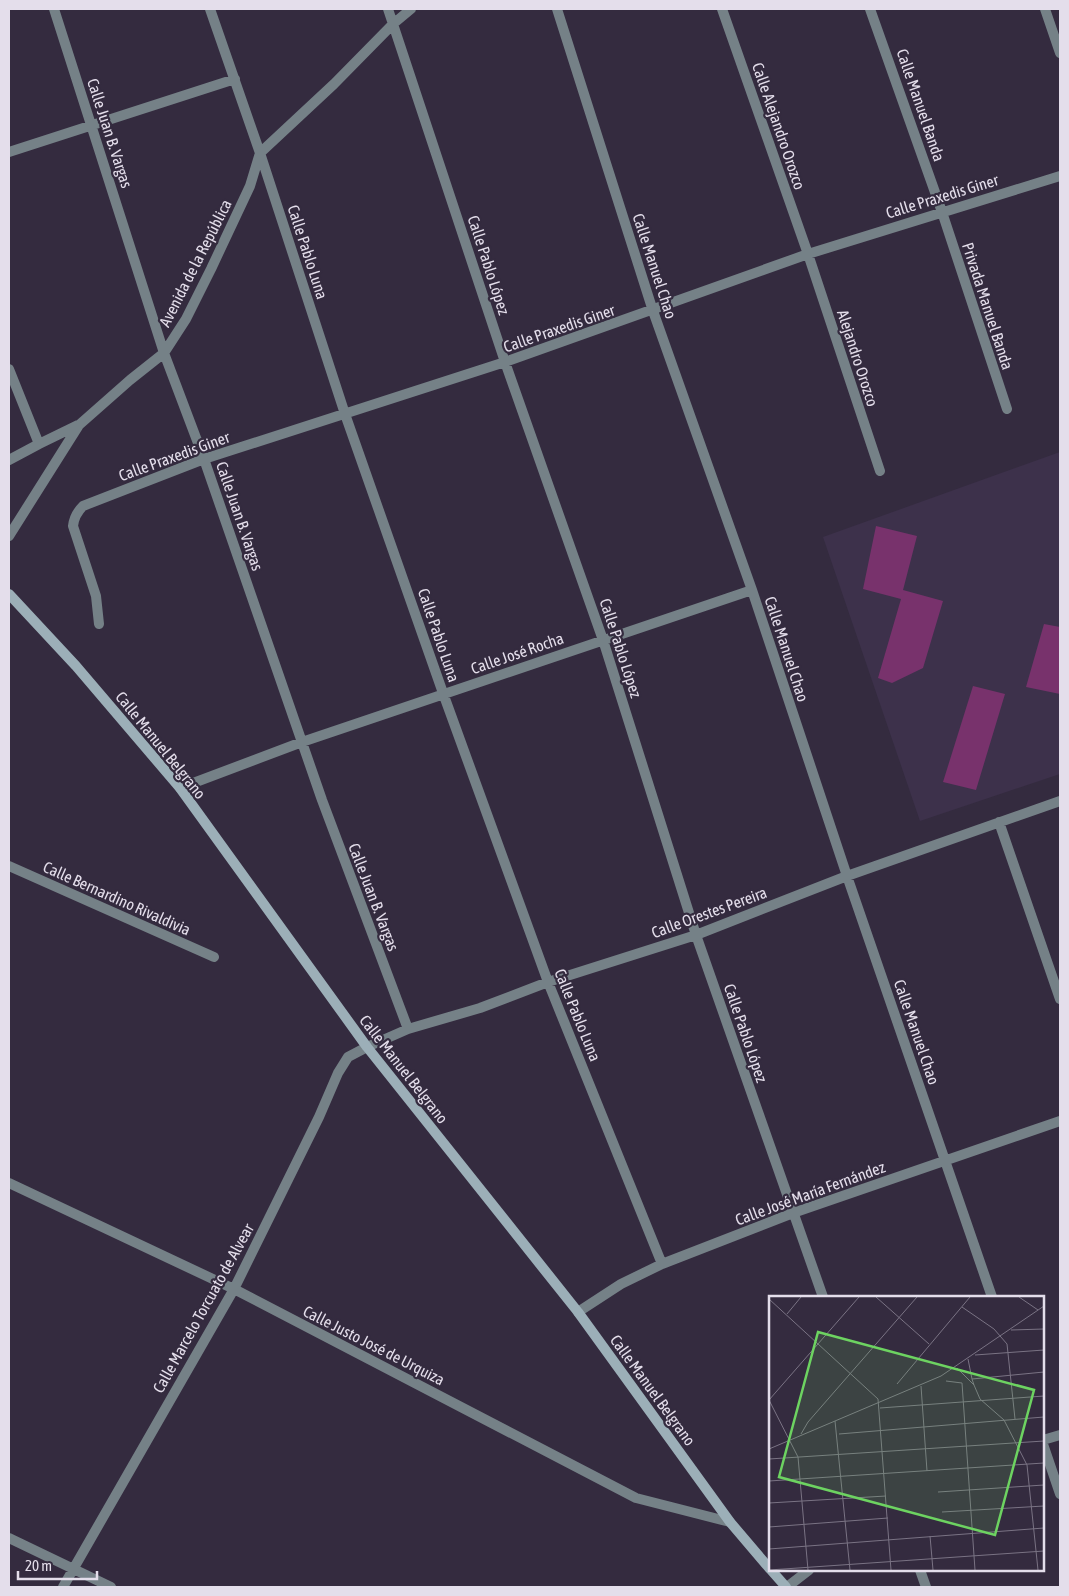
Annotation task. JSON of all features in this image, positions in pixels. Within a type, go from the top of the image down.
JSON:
[{"type":"street","name":"Calle Juan B. Vargas","points":[[54,9],[164,353],[204,459],[346,865],[408,1029]]},
{"type":"street","name":"Calle Pablo Luna","points":[[210,9],[260,153],[345,414],[443,693],[548,982],[662,1264]]},
{"type":"street","name":"Calle Pablo López","points":[[388,9],[505,362],[603,640],[696,935],[823,1296]]},
{"type":"street","points":[[260,153],[334,84],[393,24],[411,9]]},
{"type":"street","name":"Calle Manuel Chao","points":[[557,9],[653,311],[752,590],[846,876],[992,1296]]},
{"type":"street","name":"Calle Alejandro Orozco","points":[[722,9],[808,254]]},
{"type":"street","name":"Calle Manuel Banda","points":[[870,9],[942,212]]},
{"type":"street","points":[[1045,9],[1060,53]]},
{"type":"street","points":[[9,152],[235,80]]},
{"type":"street","name":"Avenida de la República","points":[[9,536],[79,425],[164,353],[186,319],[212,269],[250,186],[260,153]]},
{"type":"street","name":"Calle Praxedis Giner","points":[[99,624],[96,596],[73,526],[77,512],[83,506],[204,459],[505,362],[653,311],[808,254],[1060,176]]},
{"type":"street","name":"Privada Manuel Banda","points":[[942,212],[1006,409]]},
{"type":"street","name":"Alejandro Orozco","points":[[808,254],[880,471]]},
{"type":"street","points":[[9,369],[39,444]]},
{"type":"street","points":[[9,460],[79,425]]},
{"type":"street","name":"Calle José Rocha","points":[[180,788],[302,742],[443,693],[752,590]]},
{"type":"street","name":"Calle Manuel Belgrano","points":[[9,594],[76,666],[180,788],[367,1047],[578,1312],[730,1522],[769,1567]]},
{"type":"street","name":"Calle Orestes Pereira","points":[[367,1047],[408,1029],[480,1008],[548,982],[696,935],[846,876],[1060,801]]},
{"type":"street","points":[[999,822],[1060,999]]},
{"type":"street","name":"Calle Bernardino Rivaldivia","points":[[9,866],[214,957]]},
{"type":"street","name":"Calle Marcelo Torcuato de Alvear","points":[[63,1587],[234,1289],[320,1117],[338,1073],[348,1057],[367,1047]]},
{"type":"street","name":"Calle José María Fernández","points":[[578,1312],[621,1284],[662,1264],[793,1213],[1060,1121]]},
{"type":"street","name":"Calle Justo José de Urquiza","points":[[9,1183],[234,1289],[636,1498],[730,1522]]},
{"type":"street","points":[[1044,1440],[1060,1435]]},
{"type":"street","points":[[1044,1447],[1060,1494]]},
{"type":"street","points":[[9,1538],[111,1587]]},
{"type":"street","name":"Calle Manuel Belgrano","points":[[773,1571],[786,1587]]},
{"type":"street","points":[[786,1587],[807,1571]]},
{"type":"street","points":[[920,1571],[926,1587]]},
{"type":"shaded area","points":[[1060,452],[1060,774],[920,821],[823,537]]},
{"type":"building","points":[[876,526],[917,536],[903,590],[943,601],[923,668],[892,683],[878,678],[901,599],[863,589]]},
{"type":"building","points":[[1044,624],[1060,627],[1060,694],[1026,687]]},
{"type":"building","points":[[973,686],[1005,694],[976,790],[943,782]]}]
